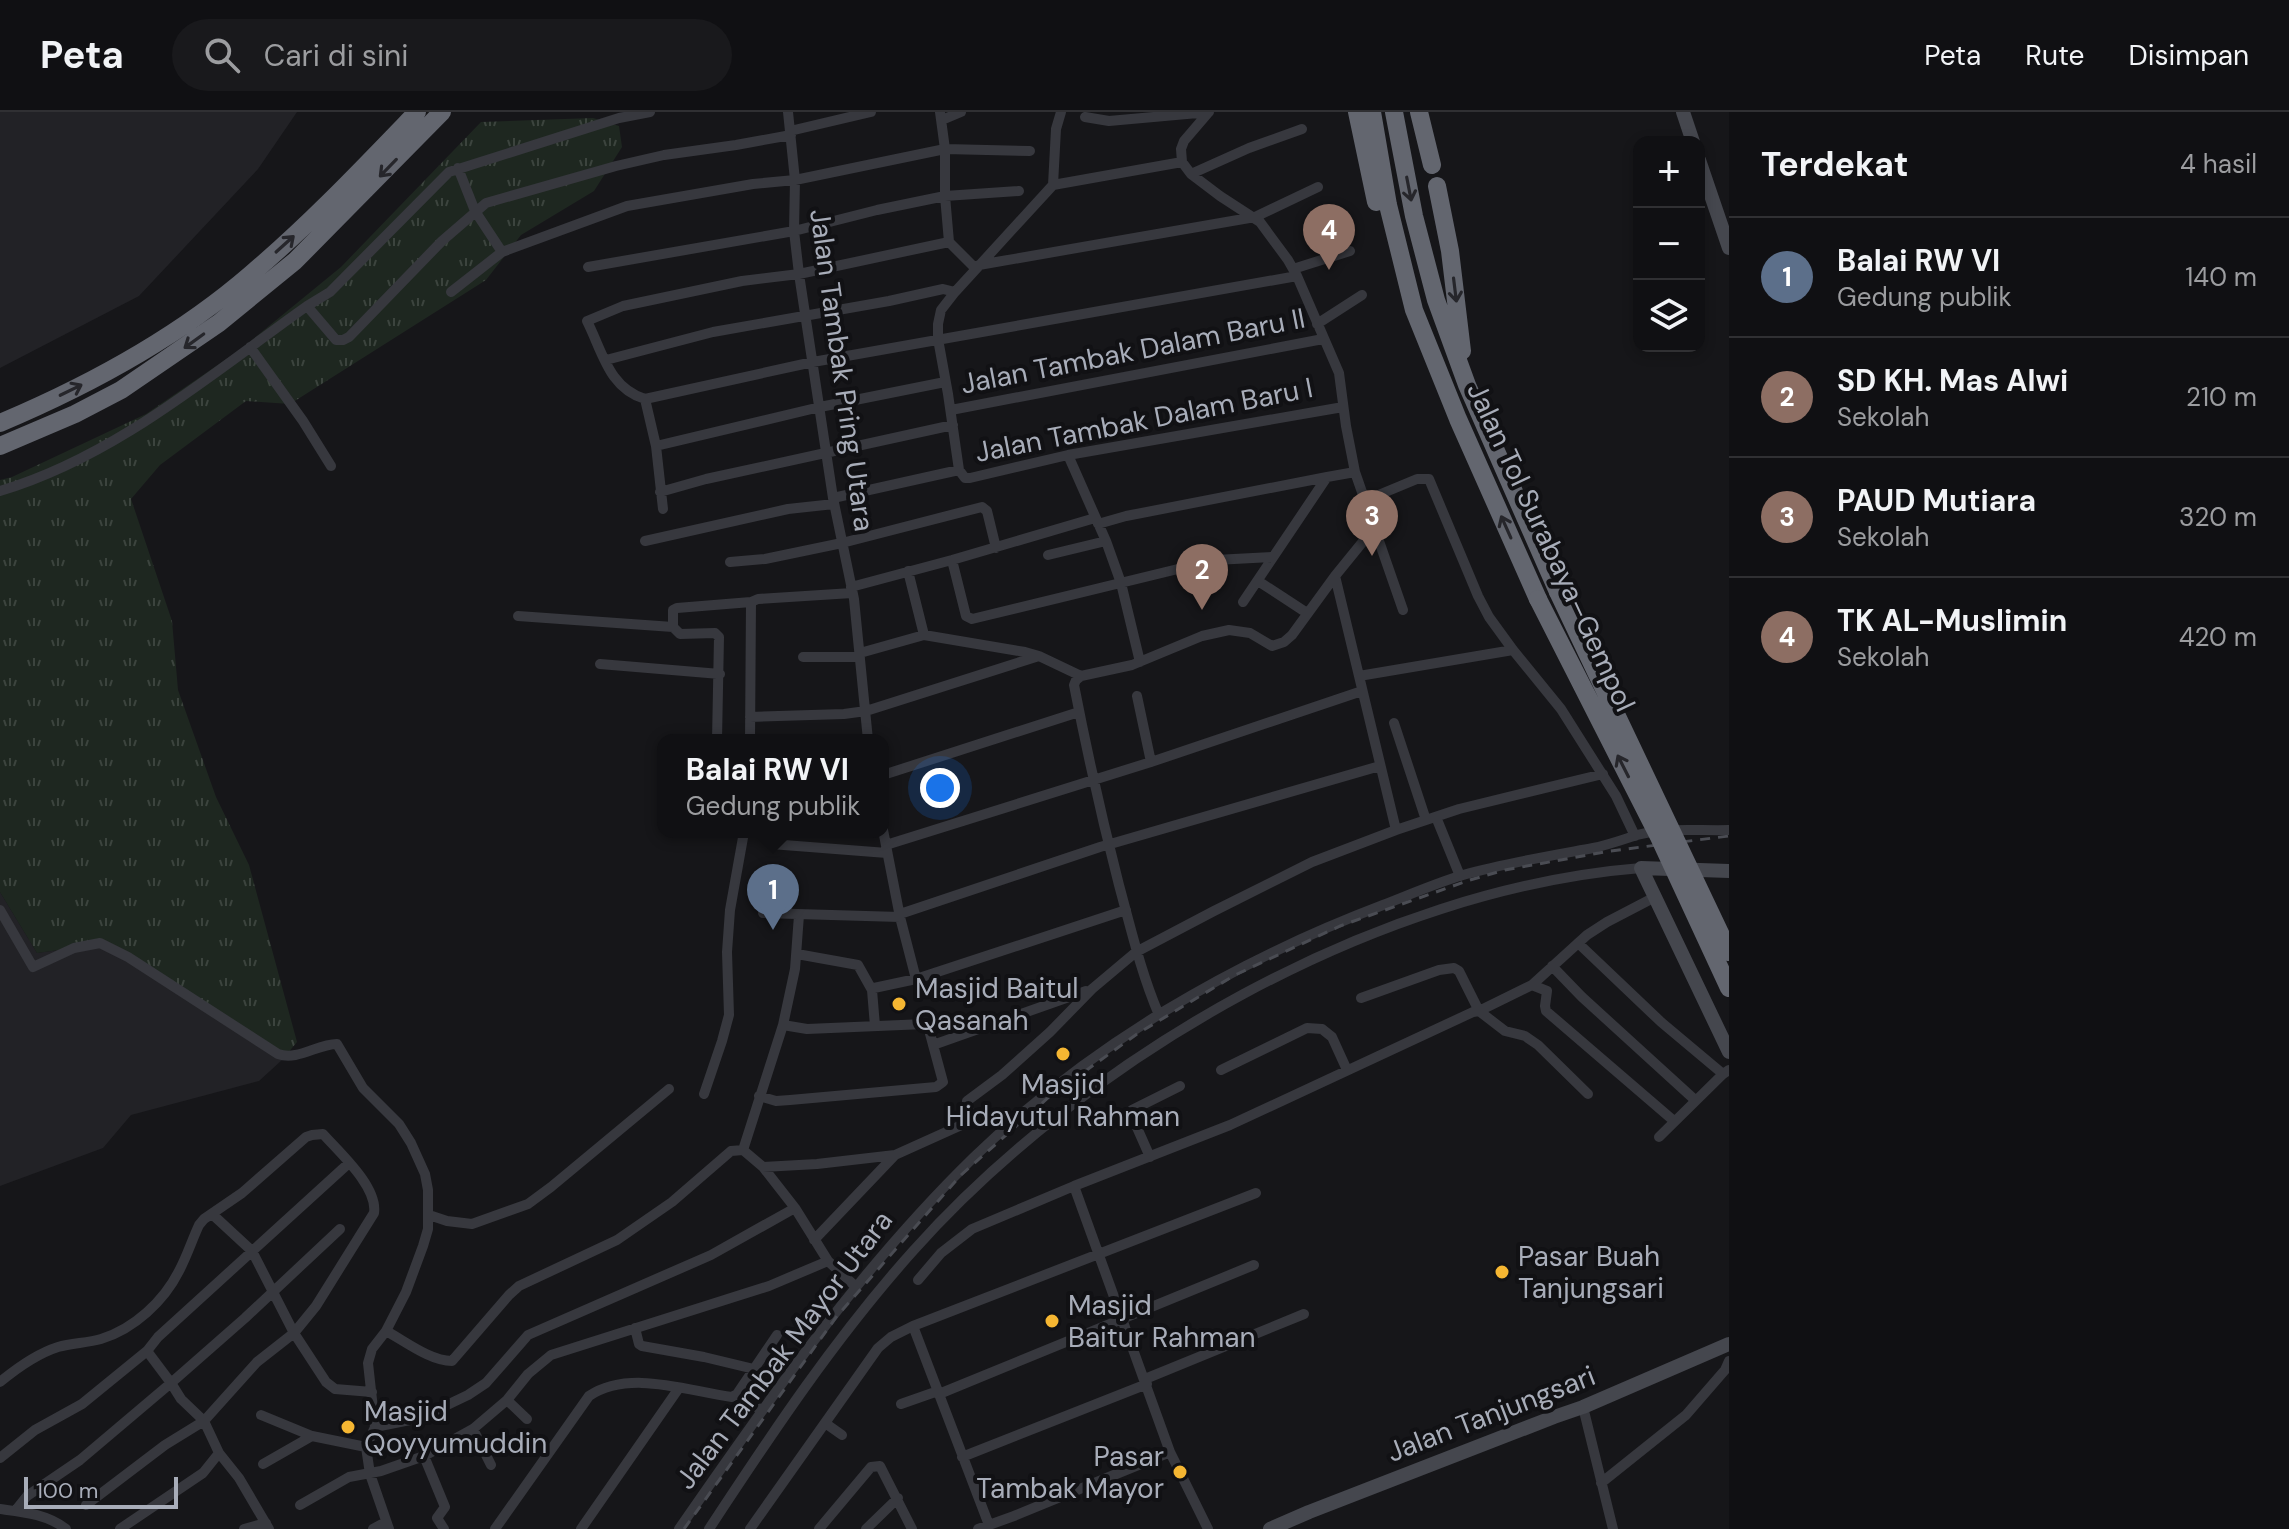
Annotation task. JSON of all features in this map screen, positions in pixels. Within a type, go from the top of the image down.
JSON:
[{"type":"highway","points":[[0,423],[111,371],[209,307],[311,220],[417,112]]},
{"type":"highway","points":[[0,446],[75,414],[121,390],[239,308],[295,261],[442,112]]},
{"type":"highway","points":[[1357,112],[1377,206],[1414,310]]},
{"type":"highway","name":"Jalan Tol Surabaya–Gempol","points":[[1372,112],[1388,205],[1414,310],[1458,419],[1538,599],[1659,837],[1729,988]]},
{"type":"highway","name":"Jalan Tol Surabaya–Gempol","points":[[1394,112],[1414,216],[1436,300],[1467,385],[1558,592],[1729,952]]},
{"type":"highway","points":[[1419,112],[1432,165]]},
{"type":"highway","points":[[1437,186],[1450,251],[1467,385]]},
{"type":"main road","points":[[1683,112],[1691,136]]},
{"type":"main road","points":[[1705,178],[1729,248]]},
{"type":"main road","points":[[1729,871],[1641,868],[1729,1052]]},
{"type":"main road","name":"Jalan Tanjungsari","points":[[1270,1529],[1583,1407],[1729,1344]]},
{"type":"street","points":[[0,491],[23,484],[102,448],[330,292],[394,230],[441,178],[458,168],[619,118],[650,112]]},
{"type":"street","name":"Jalan Tambak Pring Utara","points":[[788,112],[799,274],[851,590],[868,734]]},
{"type":"street","points":[[307,306],[336,340],[343,340],[442,241],[486,203],[616,166],[664,155],[736,145],[871,112]]},
{"type":"street","points":[[961,112],[941,116],[949,242],[978,267]]},
{"type":"street","points":[[1053,185],[1056,129],[1061,112]]},
{"type":"street","points":[[1085,117],[1109,121],[1208,112]]},
{"type":"street","points":[[1208,112],[1184,141],[1182,162],[1191,174],[1220,196],[1255,217],[1295,272],[1340,378],[1355,472],[1403,610]]},
{"type":"street","points":[[1191,174],[1302,129]]},
{"type":"street","points":[[451,292],[502,252],[627,206],[753,184],[795,180],[945,149],[1030,151]]},
{"type":"street","points":[[959,470],[938,339],[941,310],[1053,185],[1182,162]]},
{"type":"street","points":[[458,168],[475,211],[502,252]]},
{"type":"street","points":[[978,267],[1255,217],[1318,187]]},
{"type":"street","points":[[588,267],[794,231],[945,196],[1019,191]]},
{"type":"street","points":[[949,242],[799,274],[742,281],[623,306],[587,321],[617,382],[631,395],[645,399],[813,362],[1295,272],[1350,251]]},
{"type":"street","points":[[606,360],[713,332],[943,289],[955,292]]},
{"type":"street","points":[[1317,324],[1362,295]]},
{"type":"street","name":"Jalan Tambak Dalam Baru II","points":[[951,410],[1323,339]]},
{"type":"street","points":[[250,347],[331,466]]},
{"type":"street","points":[[656,446],[820,407],[945,382]]},
{"type":"street","points":[[645,399],[656,446],[663,509]]},
{"type":"street","name":"Jalan Tambak Dalam Baru I","points":[[645,541],[834,501],[959,470],[965,478],[970,478],[1068,455],[1343,407]]},
{"type":"street","points":[[660,492],[706,479],[953,425]]},
{"type":"street","points":[[1068,455],[1121,583],[1140,662]]},
{"type":"street","points":[[717,734],[718,634],[680,634],[673,627],[672,614],[677,608],[851,590],[908,571],[1097,521],[1355,472]]},
{"type":"street","points":[[1243,602],[1327,477]]},
{"type":"street","points":[[1364,501],[1417,479],[1429,479],[1489,617],[1561,709],[1603,774],[1635,836]]},
{"type":"street","points":[[730,562],[765,559],[842,543],[982,507],[987,511],[996,548]]},
{"type":"street","points":[[1159,1015],[1136,952],[1093,779],[1074,682],[1081,676],[1123,668],[1202,636],[1229,630],[1250,633],[1272,646],[1277,645],[1292,635],[1374,528]]},
{"type":"street","points":[[1048,555],[1106,541]]},
{"type":"street","points":[[952,560],[966,616],[970,619],[1215,560],[1273,557]]},
{"type":"street","points":[[908,571],[924,635]]},
{"type":"street","points":[[1335,576],[1396,830]]},
{"type":"street","points":[[1258,581],[1307,613]]},
{"type":"street","points":[[750,734],[751,602]]},
{"type":"street","points":[[518,616],[673,627]]},
{"type":"street","points":[[803,657],[860,655],[924,635],[1039,656],[1081,676]]},
{"type":"street","points":[[1359,676],[1513,650]]},
{"type":"street","points":[[750,717],[866,711],[1039,656]]},
{"type":"street","points":[[600,664],[720,674]]},
{"type":"street","points":[[771,844],[886,849],[1362,691]]},
{"type":"street","points":[[1137,696],[1151,762]]},
{"type":"street","points":[[889,773],[1079,712]]},
{"type":"street","points":[[1394,723],[1431,818],[1460,876]]},
{"type":"street","points":[[763,913],[900,915],[1109,845],[1380,766]]},
{"type":"street","points":[[763,1167],[895,1155],[969,1121],[971,1116],[967,1101],[1002,1075],[1092,989],[1136,952],[1312,862],[1459,809],[1603,774]]},
{"type":"street","name":"Jalan Tambak Mayor Utara","points":[[679,1529],[761,1410],[855,1286],[899,1235],[977,1155],[1083,1065],[1130,1031],[1247,965],[1304,937],[1460,876],[1528,859],[1596,848],[1635,836],[1688,829],[1724,830]]},
{"type":"street","points":[[704,1094],[729,1015],[727,952],[730,910],[743,838]]},
{"type":"street","points":[[884,838],[916,979]]},
{"type":"street","points":[[709,1529],[804,1388],[915,1249],[1021,1146],[1113,1074],[1249,991],[1397,924],[1470,899],[1539,882],[1641,868]]},
{"type":"street","points":[[918,1280],[941,1253],[962,1235],[1074,1186],[1230,1125],[1532,985],[1578,943],[1607,922],[1655,897]]},
{"type":"street","points":[[0,910],[33,967],[74,948],[100,943],[128,957],[278,1054],[292,1056],[337,1044],[363,1088],[399,1124],[411,1143],[425,1174],[429,1215],[423,1246],[406,1292],[386,1331],[369,1355],[375,1427],[366,1447],[370,1474],[387,1526],[373,1529]]},
{"type":"street","points":[[872,990],[916,979],[1126,910]]},
{"type":"street","points":[[743,1150],[783,1025],[797,954],[799,915]]},
{"type":"street","points":[[1578,943],[1661,1022],[1726,1072],[1659,1137]]},
{"type":"street","points":[[797,954],[855,963],[862,969],[872,990],[875,1026]]},
{"type":"street","points":[[1552,966],[1695,1100]]},
{"type":"street","points":[[1361,998],[1439,970],[1454,968],[1459,971],[1479,1011],[1505,1031],[1525,1036],[1538,1045],[1588,1094]]},
{"type":"street","points":[[1532,985],[1547,991],[1546,1011],[1674,1121]]},
{"type":"street","points":[[933,1045],[1092,989]]},
{"type":"street","points":[[759,1096],[776,1101],[790,1100],[936,1087],[943,1082],[925,1024],[807,1029],[783,1025]]},
{"type":"street","points":[[1221,1070],[1297,1032],[1316,1028],[1332,1037],[1347,1070]]},
{"type":"street","points":[[1150,1157],[1132,1110],[1180,1086]]},
{"type":"street","points":[[429,1215],[472,1224],[528,1204],[669,1089]]},
{"type":"street","points":[[0,1382],[38,1356],[59,1347],[103,1339],[127,1328],[168,1288],[180,1270],[199,1225],[242,1193],[288,1151],[312,1135],[323,1134],[349,1163],[374,1199],[374,1213],[316,1306],[294,1333],[257,1362],[204,1421],[165,1445],[86,1505]]},
{"type":"street","points":[[386,1331],[448,1362],[452,1361],[519,1286],[617,1240],[672,1202],[731,1151],[743,1150],[763,1167],[795,1208],[828,1261],[855,1286]]},
{"type":"street","points":[[814,1240],[895,1155]]},
{"type":"street","points":[[0,1458],[35,1430],[82,1404],[147,1351],[158,1337],[349,1163]]},
{"type":"street","points":[[1074,1186],[1170,1452],[1208,1529]]},
{"type":"street","points":[[750,1529],[878,1348],[891,1337],[1256,1193]]},
{"type":"street","points":[[375,1427],[404,1423],[437,1412],[486,1383],[528,1335],[711,1255],[795,1208]]},
{"type":"street","points":[[212,1214],[252,1251],[294,1333],[326,1382],[332,1388],[372,1392]]},
{"type":"street","points":[[15,1511],[27,1496],[80,1460],[171,1383],[340,1229]]},
{"type":"street","points":[[300,1505],[349,1477],[370,1474],[424,1456],[473,1429],[551,1355],[769,1286],[828,1261]]},
{"type":"street","points":[[901,1404],[1254,1265]]},
{"type":"street","points":[[962,1457],[1304,1314]]},
{"type":"street","points":[[913,1326],[989,1525]]},
{"type":"street","points":[[635,1328],[642,1346],[754,1369]]},
{"type":"street","points":[[495,1529],[589,1396],[621,1384],[637,1383],[729,1396],[737,1394],[777,1335]]},
{"type":"street","points":[[147,1351],[181,1399],[204,1421],[219,1453],[239,1478],[267,1526],[244,1529]]},
{"type":"street","points":[[1601,1483],[1686,1415],[1725,1370],[1729,1361]]},
{"type":"street","points":[[581,1529],[679,1388]]},
{"type":"street","points":[[737,1394],[761,1410]]},
{"type":"street","points":[[507,1400],[527,1419]]},
{"type":"street","points":[[1583,1407],[1613,1529]]},
{"type":"street","points":[[261,1415],[312,1436],[366,1447]]},
{"type":"street","points":[[825,1423],[842,1435]]},
{"type":"street","points":[[473,1429],[491,1465]]},
{"type":"street","points":[[263,1464],[312,1436]]},
{"type":"street","points":[[978,1529],[1170,1452]]},
{"type":"street","points":[[120,1529],[203,1473],[219,1453]]},
{"type":"street","points":[[424,1456],[445,1507],[437,1518],[444,1529]]},
{"type":"street","points":[[819,1529],[871,1467],[880,1466],[912,1529]]},
{"type":"street","points":[[866,1529],[898,1498]]},
{"type":"street","points":[[0,1509],[30,1512],[66,1529]]},
{"type":"street","points":[[1004,1529],[1014,1516]]},
{"type":"shaded area","points":[[0,112],[297,112],[258,169],[139,296],[0,368]]},
{"type":"shaded area","points":[[0,892],[37,953],[109,943],[282,1060],[259,1081],[131,1115],[103,1148],[0,1186]]},
{"type":"green space","points":[[593,118],[619,126],[622,147],[594,191],[521,235],[486,280],[290,404],[246,401],[160,465],[131,499],[172,621],[178,690],[216,797],[249,865],[297,1042],[282,1060],[109,943],[37,953],[0,892],[0,480],[146,414],[241,349],[341,267],[481,122]]},
{"type":"railway","points":[[684,1529],[837,1316],[961,1175],[1049,1097],[1137,1034],[1235,975],[1340,926],[1470,880],[1505,870],[1610,851],[1729,836]]},
{"type":"place","name":"TK AL-Muslimin","points":[[1329,270]]},
{"type":"place","name":"PAUD Mutiara","points":[[1372,556]]},
{"type":"place","name":"SD KH. Mas Alwi","points":[[1202,610]]},
{"type":"place","name":"Balai RW VI","points":[[773,930]]},
{"type":"place","name":"Masjid Baitul Qasanah","points":[[899,1004]]},
{"type":"place","name":"Masjid Hidayutul Rahman","points":[[1063,1054]]},
{"type":"place","name":"Pasar Buah Tanjungsari","points":[[1502,1272]]},
{"type":"place","name":"Masjid Baitur Rahman","points":[[1052,1321]]},
{"type":"place","name":"Masjid Qoyyumuddin","points":[[348,1427]]},
{"type":"place","name":"Pasar Tambak Mayor","points":[[1180,1472]]}]
